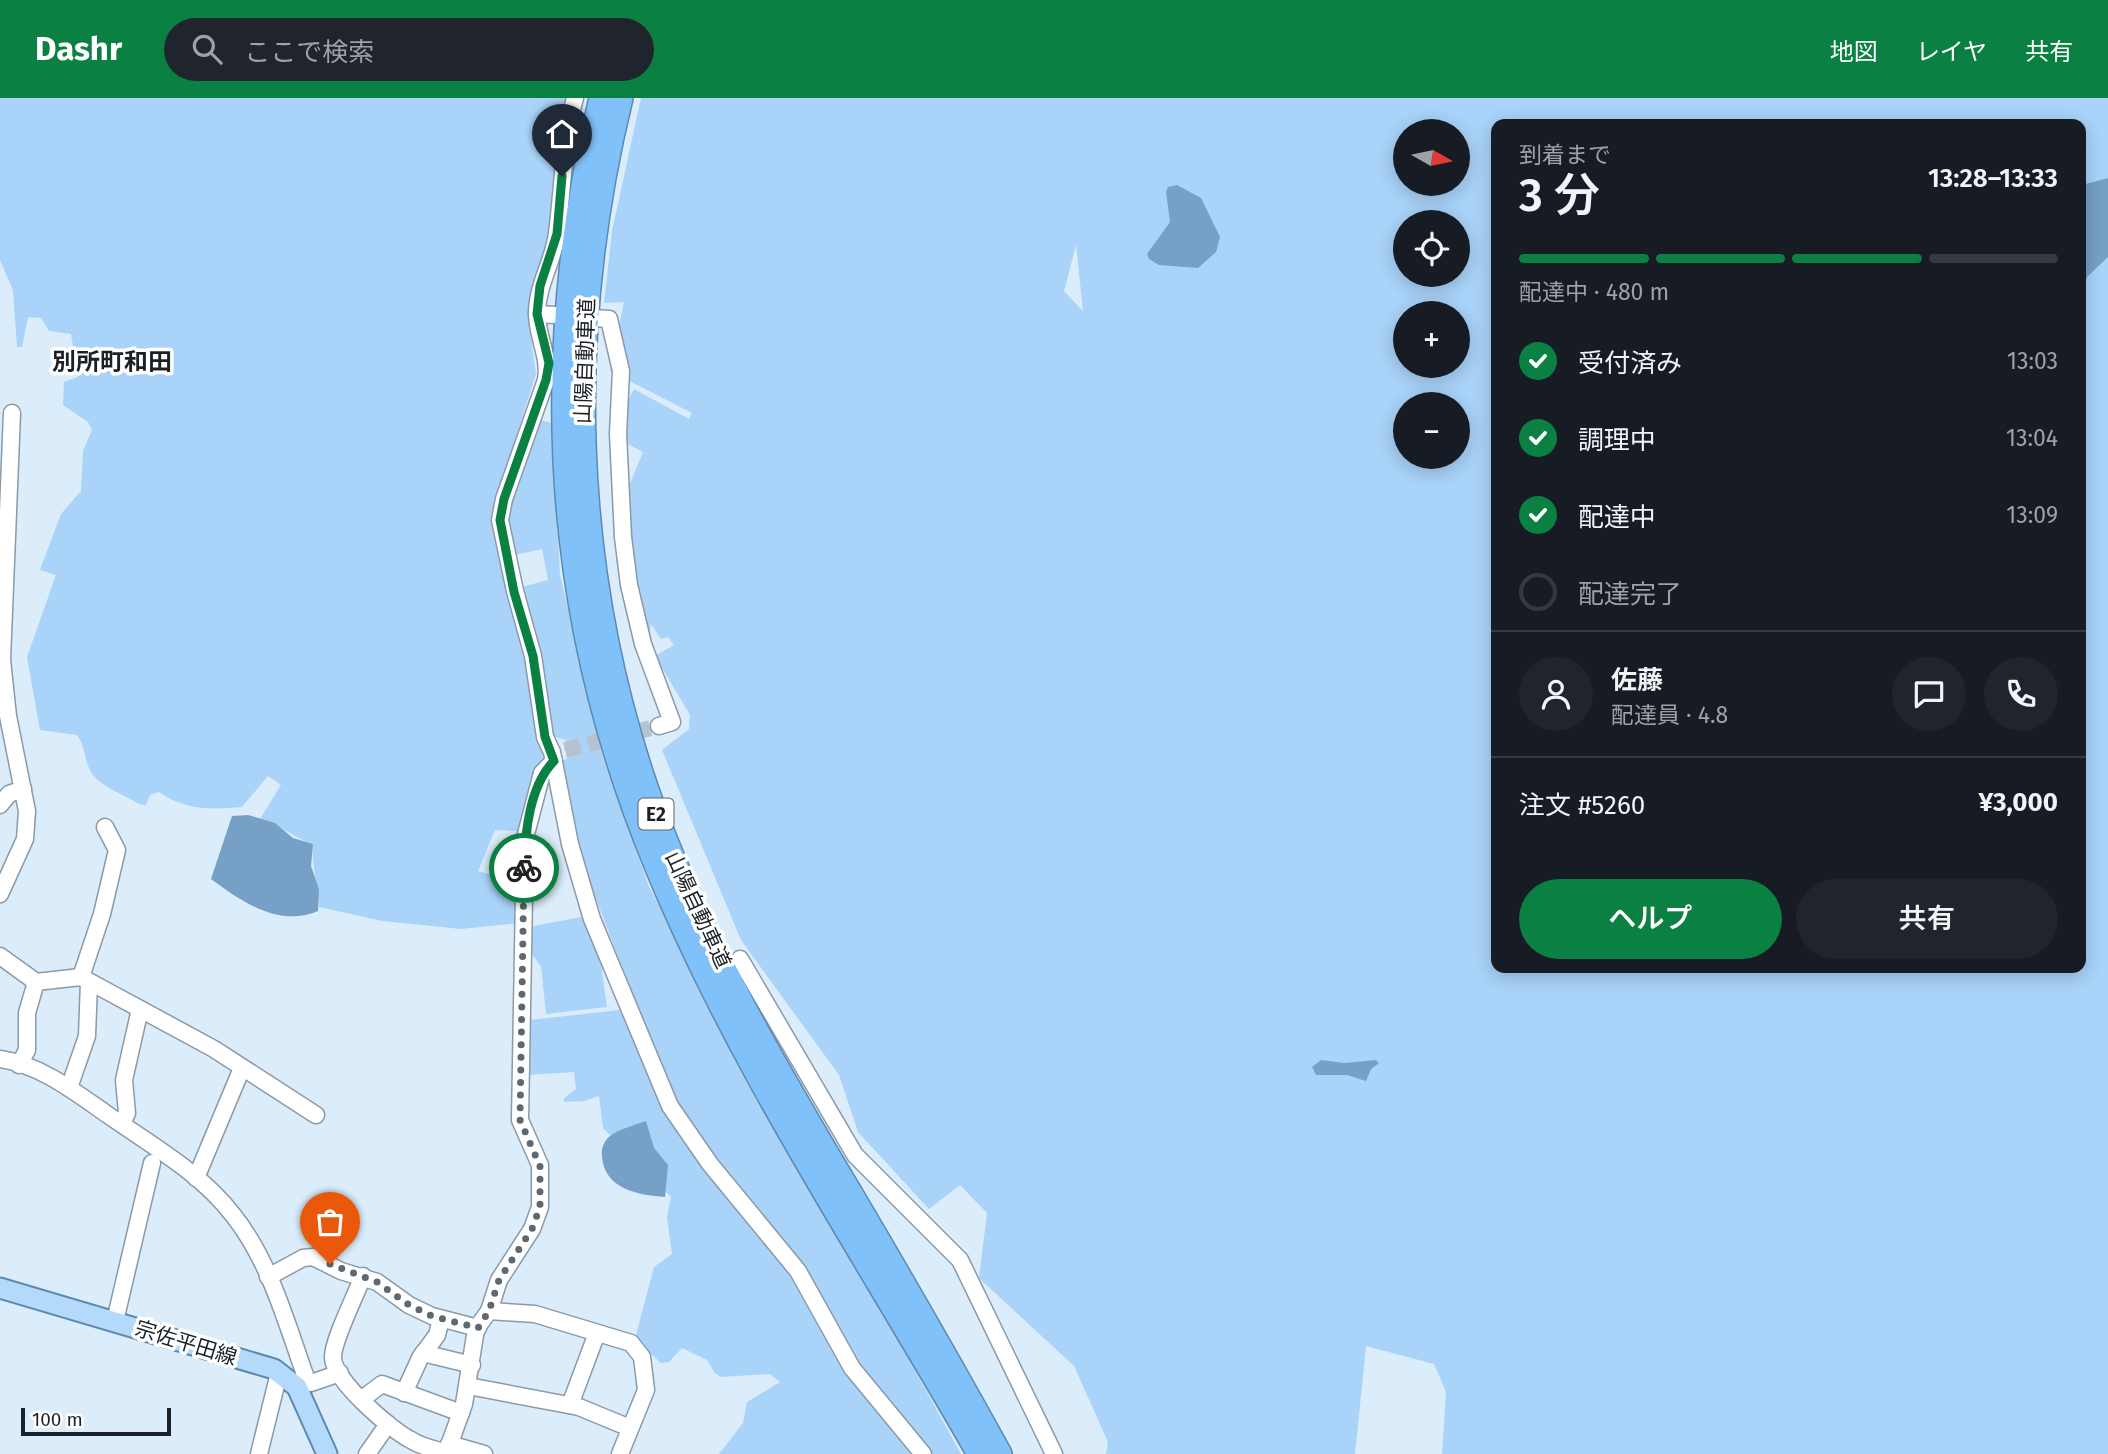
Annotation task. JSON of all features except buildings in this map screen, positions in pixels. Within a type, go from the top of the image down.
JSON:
[{"type":"highway","name":"山陽自動車道","points":[[601,98],[571,263],[562,390],[563,462],[574,570],[607,724],[629,796],[656,866],[723,1006],[772,1099],[979,1454]]},
{"type":"highway","name":"山陽自動車道","points":[[621,98],[600,196],[590,265],[582,389],[583,461],[590,539],[605,634],[625,720],[647,791],[674,860],[740,999],[1000,1454]]},
{"type":"main road","name":"宗佐平田線","points":[[0,1288],[279,1373],[299,1385],[327,1454]]},
{"type":"street","points":[[575,98],[559,197],[557,234],[540,286],[537,314],[549,363],[546,380],[504,499],[500,520],[514,592],[533,656],[545,737],[557,755],[570,844],[592,919],[670,1106],[710,1164],[798,1271],[852,1368],[923,1454]]},
{"type":"street","points":[[537,314],[555,315]]},
{"type":"street","points":[[593,318],[609,319],[621,371],[618,414],[623,537],[629,585],[643,644],[672,722],[659,726]]},
{"type":"street","points":[[0,894],[25,839],[27,811],[8,716],[2,660],[12,413]]},
{"type":"street","points":[[447,1450],[468,1386],[478,1328],[489,1311],[499,1280],[532,1229],[540,1207],[540,1166],[520,1120],[524,838],[542,773],[557,755]]},
{"type":"street","points":[[0,806],[9,794],[23,789]]},
{"type":"street","points":[[69,1088],[87,1037],[85,980],[117,850],[105,827]]},
{"type":"street","points":[[0,956],[36,982],[85,980],[242,1068],[316,1115]]},
{"type":"street","points":[[740,958],[855,1155],[960,1260],[1054,1454]]},
{"type":"street","points":[[6,1065],[27,1050],[27,1013],[36,982]]},
{"type":"street","points":[[122,1124],[127,1113],[124,1080],[140,1009]]},
{"type":"street","points":[[6,1065],[69,1088],[195,1178],[233,1214],[253,1245],[268,1277],[305,1375],[299,1385]]},
{"type":"street","points":[[195,1178],[242,1068]]},
{"type":"street","points":[[115,1321],[152,1163]]},
{"type":"street","points":[[268,1277],[303,1258],[313,1257],[377,1282],[409,1305],[441,1319],[478,1328]]},
{"type":"street","points":[[363,1276],[337,1341],[333,1358],[340,1373],[362,1399],[408,1439],[447,1450],[484,1454]]},
{"type":"street","points":[[489,1311],[535,1314],[631,1343],[642,1357],[646,1390],[620,1454]]},
{"type":"street","points":[[404,1393],[423,1353],[437,1335],[441,1319]]},
{"type":"street","points":[[570,1405],[597,1333]]},
{"type":"street","points":[[423,1353],[472,1365]]},
{"type":"street","points":[[259,1454],[279,1373]]},
{"type":"street","points":[[299,1385],[340,1373]]},
{"type":"street","points":[[362,1399],[382,1384],[461,1413]]},
{"type":"street","points":[[468,1386],[570,1405],[630,1428]]},
{"type":"street","points":[[367,1454],[388,1424]]},
{"type":"shaded area","points":[[0,98],[570,98],[561,130],[549,230],[529,325],[536,374],[491,516],[529,664],[545,759],[518,831],[495,830],[478,871],[519,883],[519,923],[461,929],[382,921],[319,907],[313,844],[260,819],[281,785],[268,776],[242,807],[199,807],[179,802],[159,792],[150,795],[146,805],[139,804],[95,777],[77,735],[40,730],[27,657],[56,575],[40,570],[61,514],[81,491],[83,451],[92,430],[88,422],[63,405],[64,382],[78,377],[71,334],[49,331],[41,318],[28,317],[22,347],[17,347],[13,290],[0,260]]},
{"type":"shaded area","points":[[641,98],[2108,98],[2108,178],[2086,184],[2086,119],[1491,119],[1491,973],[2086,973],[2086,282],[2087,277],[2108,257],[2108,1454],[1442,1454],[1446,1392],[1434,1364],[1366,1346],[1355,1454],[1106,1454],[1108,1442],[1074,1366],[979,1278],[987,1213],[960,1185],[929,1209],[858,1132],[839,1075],[741,940],[662,750],[689,729],[690,715],[655,656],[674,645],[668,637],[661,639],[651,624],[649,636],[643,636],[624,498],[643,452],[610,435],[634,389],[689,419],[692,413],[610,371],[624,302],[604,303],[612,231]],"holes":[[[1076,245],[1083,311],[1064,291]]]},
{"type":"shaded area","points":[[2108,178],[2108,257],[2087,277],[2086,282],[2086,184]]},
{"type":"shaded area","points":[[1177,185],[1201,198],[1220,237],[1216,252],[1198,268],[1159,265],[1149,259],[1147,254],[1170,222],[1166,192],[1168,187]]},
{"type":"shaded area","points":[[540,420],[551,423],[560,575],[603,757],[649,887],[961,1454],[719,1454],[743,1423],[747,1402],[780,1382],[770,1374],[721,1377],[707,1360],[682,1348],[669,1362],[661,1363],[635,1339],[654,1267],[672,1254],[667,1217],[671,1197],[603,1128],[599,1096],[584,1101],[564,1102],[564,1098],[576,1089],[574,1072],[527,1075],[530,1020],[638,1008],[584,868],[560,763],[569,757],[566,740],[553,736],[541,654],[522,587],[548,580],[542,549],[515,555],[508,518],[511,501]]},
{"type":"shaded area","points":[[248,815],[275,823],[293,838],[313,844],[311,866],[319,889],[318,911],[289,916],[261,910],[211,879],[232,816]]},
{"type":"shaded area","points":[[581,917],[599,949],[607,1007],[546,1014],[541,966],[531,953],[529,927]]},
{"type":"shaded area","points":[[1321,1060],[1344,1063],[1376,1060],[1379,1063],[1371,1069],[1366,1081],[1347,1075],[1316,1075],[1312,1067]]},
{"type":"shaded area","points":[[646,1121],[654,1148],[668,1165],[665,1197],[624,1188],[609,1176],[604,1167],[602,1150],[608,1138],[618,1131]]},
{"type":"tunnel","points":[[565,750],[659,726]]},
{"type":"way so far","points":[[330,1264],[341,1271],[377,1282],[409,1305],[432,1316],[478,1328],[489,1311],[499,1280],[532,1229],[540,1207],[542,1185],[540,1166],[520,1120],[524,868]]},
{"type":"district","name":"別所町和田","points":[[112,362]]},
{"type":"route","points":[[524,868],[524,838],[542,773],[554,761],[545,737],[533,656],[514,592],[500,520],[504,499],[546,380],[549,363],[537,314],[540,286],[557,234],[562,176]]}]
